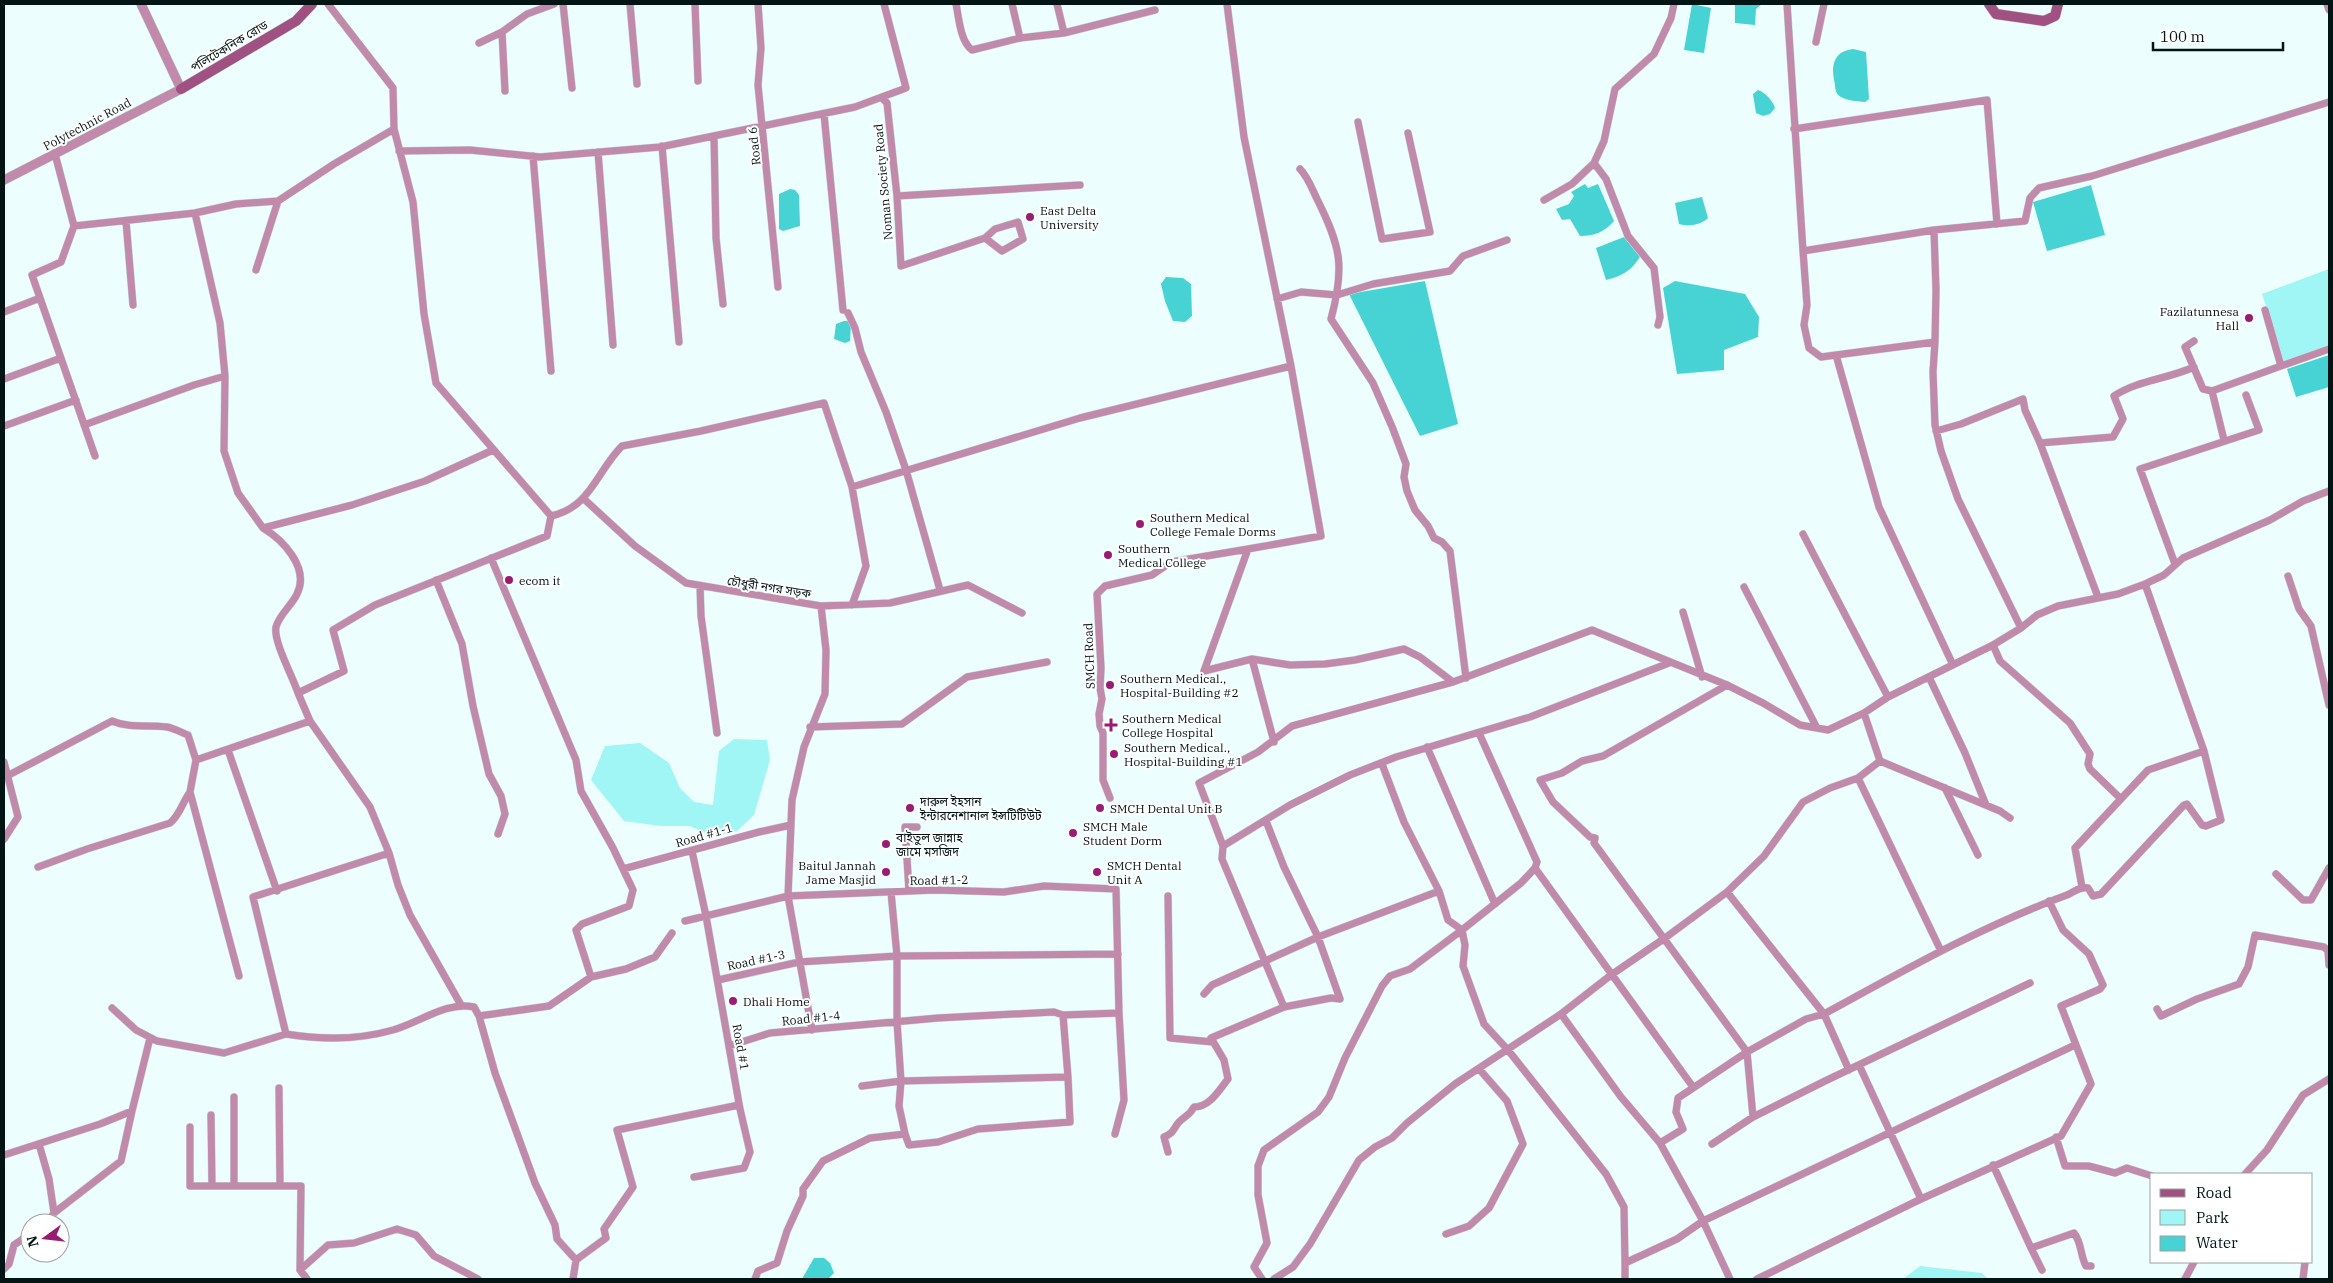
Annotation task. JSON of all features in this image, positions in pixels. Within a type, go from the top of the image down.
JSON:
[{"type":"main road","name":"পলিটেকনিক রোড","points":[[181,89],[296,21],[312,4]]},
{"type":"main road","points":[[1989,4],[1996,14],[2044,21],[2055,16],[2058,4]]},
{"type":"street","points":[[141,4],[181,89]]},
{"type":"street","points":[[328,4],[392,88],[394,129],[413,202],[424,314],[436,383],[551,516]]},
{"type":"street","points":[[479,43],[502,32],[527,14],[554,4]]},
{"type":"street","points":[[563,4],[572,88]]},
{"type":"street","points":[[630,4],[637,84]]},
{"type":"street","points":[[695,4],[698,81]]},
{"type":"street","name":"Road 6","points":[[758,4],[761,48],[758,85],[764,126],[778,287]]},
{"type":"street","points":[[399,151],[470,150],[533,156],[662,146],[824,114],[882,98],[906,88],[884,4]]},
{"type":"street","points":[[956,4],[966,46],[972,50],[1020,38],[1064,33],[1155,10]]},
{"type":"street","points":[[1012,4],[1020,38]]},
{"type":"street","points":[[1057,4],[1064,33]]},
{"type":"street","points":[[1227,4],[1244,137],[1291,366],[1321,536],[1248,549],[1204,671],[1252,659],[1290,666],[1325,664],[1355,660],[1404,648],[1420,657],[1454,682]]},
{"type":"street","points":[[1544,200],[1572,184],[1594,163],[1604,141],[1615,89],[1654,54],[1671,18],[1674,4]]},
{"type":"street","points":[[1787,4],[1807,305],[1804,325],[1809,348],[1821,357],[1935,342]]},
{"type":"street","points":[[1816,42],[1824,4]]},
{"type":"street","points":[[2327,4],[2329,10]]},
{"type":"street","points":[[502,32],[505,91]]},
{"type":"street","name":"Polytechnic Road","points":[[4,180],[181,89]]},
{"type":"street","name":"Noman Society Road","points":[[882,98],[887,103],[902,266],[985,238]]},
{"type":"street","points":[[1794,129],[1987,100],[1997,224]]},
{"type":"street","points":[[1803,250],[1934,230],[2025,221],[2030,198],[2039,188],[2092,176],[2329,102]]},
{"type":"street","points":[[824,114],[846,312],[855,328],[861,352],[886,412],[906,470],[940,590]]},
{"type":"street","points":[[1358,122],[1382,239],[1430,232],[1408,132]]},
{"type":"street","points":[[74,226],[195,212],[236,204],[278,201],[334,164],[394,129]]},
{"type":"street","points":[[714,136],[716,238],[723,304]]},
{"type":"street","points":[[662,146],[679,342]]},
{"type":"street","points":[[598,152],[613,345]]},
{"type":"street","points":[[55,154],[74,226],[62,262],[32,276],[95,456]]},
{"type":"street","points":[[533,156],[551,371]]},
{"type":"street","points":[[1594,163],[1606,179],[1628,236],[1654,268],[1660,317],[1658,325]]},
{"type":"street","points":[[1300,169],[1328,222],[1338,246],[1338,295],[1331,319],[1373,383],[1406,464],[1404,477],[1412,504],[1434,538],[1442,542],[1450,551],[1466,678]]},
{"type":"street","points":[[897,196],[1080,186]]},
{"type":"street","points":[[256,270],[278,201]]},
{"type":"street","points":[[195,212],[220,323],[227,419],[224,451],[238,493],[263,528],[293,553],[298,566],[300,581],[298,593],[276,626],[277,638],[310,721],[370,807],[389,853],[410,915],[461,1005]]},
{"type":"street","points":[[126,221],[133,305]]},
{"type":"street","points":[[1018,222],[1023,239],[1002,251],[985,238],[995,230],[1018,222]]},
{"type":"street","points":[[1934,230],[1936,290],[1933,372],[1936,431],[1958,499],[2022,628]]},
{"type":"street","points":[[1278,299],[1301,292],[1338,295],[1373,284],[1450,271],[1463,256],[1508,240]]},
{"type":"street","points":[[4,312],[40,298]]},
{"type":"street","points":[[2265,310],[2282,366]]},
{"type":"street","points":[[2194,341],[2186,347],[2203,389],[2212,391],[2329,349]]},
{"type":"street","points":[[1836,355],[1879,507],[1953,665]]},
{"type":"street","points":[[4,379],[61,358]]},
{"type":"street","points":[[852,486],[1080,418],[1291,366]]},
{"type":"street","points":[[2040,443],[2113,437],[2123,419],[2114,396],[2124,389],[2178,375],[2194,367]]},
{"type":"street","points":[[84,426],[194,385],[225,376]]},
{"type":"street","points":[[2212,391],[2224,440]]},
{"type":"street","points":[[2175,564],[2140,469],[2259,430],[2246,395]]},
{"type":"street","points":[[1936,431],[1961,424],[2023,399],[2025,410],[2040,443],[2098,597]]},
{"type":"street","points":[[4,426],[76,400]]},
{"type":"street","points":[[551,516],[566,512],[584,499],[614,454],[622,446],[700,431],[824,403],[852,486],[866,566],[852,605]]},
{"type":"street","points":[[263,528],[352,505],[424,481],[493,450]]},
{"type":"street","points":[[1284,1007],[1222,858],[1223,846],[1200,783],[1274,742],[1292,726],[1454,682],[1592,630],[1702,677],[1727,685],[1763,703],[1800,725],[1828,730],[1864,713],[1888,697],[1993,644],[2022,628],[2037,615],[2047,610],[2118,594],[2145,584],[2164,575],[2183,558],[2270,520],[2303,501],[2329,491]]},
{"type":"street","name":"চৌধুরী নগর সড়ক","points":[[584,499],[635,546],[686,583],[821,606],[826,650],[825,694],[810,727],[792,800],[788,896],[812,1030]]},
{"type":"street","points":[[298,693],[344,671],[333,630],[375,605],[546,536],[551,516]]},
{"type":"street","points":[[1803,534],[1888,697]]},
{"type":"street","name":"SMCH Road","points":[[1110,798],[1103,780],[1104,733],[1100,726],[1099,714],[1102,698],[1100,688],[1101,668],[1097,594],[1105,586],[1152,574],[1171,562],[1248,549]]},
{"type":"street","points":[[490,558],[576,760],[582,791],[633,890],[629,906],[582,924],[576,930],[591,977]]},
{"type":"street","points":[[2288,576],[2299,609],[2311,626],[2329,704]]},
{"type":"street","points":[[436,580],[462,644],[473,706],[489,774],[501,796],[506,814],[498,834]]},
{"type":"street","points":[[1660,1143],[1683,1129],[1676,1112],[1678,1098],[1747,1052],[1806,1018],[1824,1014],[1941,951],[2082,887],[2088,888],[2093,896],[2101,894],[2184,805],[2187,804],[2202,825],[2206,826],[2221,820],[2204,751],[2145,584]]},
{"type":"street","points":[[821,606],[890,603],[968,585],[1022,613]]},
{"type":"street","points":[[700,586],[701,616],[717,733]]},
{"type":"street","points":[[1744,587],[1817,728]]},
{"type":"street","points":[[1683,612],[1702,677]]},
{"type":"street","points":[[1993,644],[2000,661],[2070,723],[2090,754],[2088,764],[2090,769],[2121,799]]},
{"type":"street","points":[[1252,659],[1274,742]]},
{"type":"street","points":[[810,727],[902,724],[966,677],[1047,662]]},
{"type":"street","points":[[1223,846],[1266,821],[1290,804],[1350,775],[1427,747],[1530,717],[1669,663]]},
{"type":"street","points":[[1929,677],[1965,753],[1986,805]]},
{"type":"street","points":[[1727,685],[1604,756],[1582,761],[1562,773],[1540,780],[1552,802],[1590,837],[1595,838],[1594,844],[1747,1052],[1754,1117]]},
{"type":"street","points":[[1864,713],[1880,761],[1986,805],[2010,818]]},
{"type":"street","points":[[196,760],[310,721]]},
{"type":"street","points":[[7,776],[112,722],[138,728],[168,727],[188,735],[196,760],[190,792],[182,803],[178,816],[170,823],[87,848],[38,867]]},
{"type":"street","points":[[1262,1279],[1254,1267],[1267,1242],[1258,1195],[1258,1166],[1264,1150],[1318,1112],[1329,1098],[1345,1058],[1382,986],[1390,976],[1410,969],[1462,930],[1521,883],[1537,862],[1479,733]]},
{"type":"street","points":[[1427,747],[1495,904]]},
{"type":"street","points":[[228,750],[276,891]]},
{"type":"street","points":[[2082,887],[2075,848],[2148,770],[2204,751]]},
{"type":"street","points":[[1274,1279],[1293,1266],[1310,1244],[1359,1160],[1375,1147],[1392,1138],[1407,1122],[1455,1084],[1480,1070],[1561,1014],[1611,975],[1727,892],[1764,856],[1804,802],[1830,788],[1858,778],[1880,761]]},
{"type":"street","points":[[4,762],[18,816],[4,839]]},
{"type":"street","points":[[1382,764],[1404,822],[1439,891],[1448,920],[1462,930],[1464,966],[1484,1024],[1508,1050],[1606,1174],[1624,1207],[1625,1279]]},
{"type":"street","points":[[1858,778],[1941,951]]},
{"type":"street","points":[[1945,788],[1978,855]]},
{"type":"street","points":[[190,792],[239,976]]},
{"type":"street","points":[[1168,1152],[1164,1137],[1173,1134],[1179,1122],[1190,1115],[1194,1107],[1202,1107],[1228,1078],[1224,1060],[1211,1038],[1284,1007],[1331,998],[1340,999],[1318,937],[1284,867],[1266,821]]},
{"type":"street","name":"Road #1-1","points":[[623,869],[758,832],[791,826]]},
{"type":"street","points":[[909,891],[905,827],[917,828]]},
{"type":"street","name":"Road #1","points":[[692,851],[718,980],[739,1104],[750,1152],[744,1168],[694,1177]]},
{"type":"street","points":[[286,1034],[253,897],[389,853]]},
{"type":"street","points":[[1534,868],[1693,1087]]},
{"type":"street","points":[[2276,874],[2303,900],[2311,900],[2329,868]]},
{"type":"street","name":"Road #1-2","points":[[788,896],[909,891],[1004,892],[1044,886],[1116,890],[1118,954]]},
{"type":"street","points":[[1204,994],[1212,985],[1318,937],[1439,891]]},
{"type":"street","points":[[891,892],[897,956],[897,1022],[901,1081],[899,1106],[909,1145],[938,1142],[978,1129],[1070,1122],[1063,1015]]},
{"type":"street","points":[[1727,892],[1824,1014],[1849,1070]]},
{"type":"street","points":[[684,921],[788,896]]},
{"type":"street","points":[[1168,896],[1170,1038],[1213,1042]]},
{"type":"street","points":[[1757,1279],[1993,1165],[2061,1136],[2091,1084],[2061,1006],[2100,989],[2102,981],[2088,954],[2063,930],[2050,901]]},
{"type":"street","points":[[479,1016],[549,1006],[591,977],[626,969],[655,957],[672,933]]},
{"type":"street","points":[[2157,1008],[2161,1016],[2197,999],[2239,984],[2248,967],[2255,935],[2324,947],[2328,952],[2329,965]]},
{"type":"street","points":[[1115,1134],[1124,1100],[1118,954]]},
{"type":"street","name":"Road #1-3","points":[[718,980],[799,962],[897,956],[1118,954]]},
{"type":"street","points":[[1712,1144],[1754,1117],[2030,984]]},
{"type":"street","points":[[112,1008],[136,1030],[157,1041],[224,1053],[286,1034],[352,1039],[394,1030],[461,1005],[474,1007],[479,1016],[495,1073],[535,1183],[555,1225],[557,1239],[576,1260]]},
{"type":"street","name":"Road #1-4","points":[[729,1046],[770,1033],[897,1022],[1054,1012],[1063,1015],[1119,1013]]},
{"type":"street","points":[[1561,1014],[1621,1097],[1660,1143],[1703,1221],[1730,1279]]},
{"type":"street","points":[[54,1213],[121,1161],[150,1038]]},
{"type":"street","points":[[1625,1263],[1678,1239],[1703,1221],[2075,1045]]},
{"type":"street","points":[[1859,1065],[1921,1199]]},
{"type":"street","points":[[1446,1234],[1469,1226],[1489,1208],[1523,1144],[1507,1101],[1480,1070]]},
{"type":"street","points":[[862,1086],[901,1081],[1068,1077]]},
{"type":"street","points":[[2246,1173],[2267,1150],[2303,1095],[2329,1079]]},
{"type":"street","points":[[279,1088],[280,1186]]},
{"type":"street","points":[[234,1097],[234,1186]]},
{"type":"street","points":[[573,1279],[576,1260],[606,1238],[604,1229],[633,1187],[617,1130],[739,1104]]},
{"type":"street","points":[[4,1155],[132,1111]]},
{"type":"street","points":[[211,1115],[212,1186]]},
{"type":"street","points":[[190,1127],[190,1184],[192,1187],[301,1186],[300,1270],[307,1279]]},
{"type":"street","points":[[755,1279],[758,1271],[777,1263],[787,1230],[803,1196],[803,1189],[823,1161],[870,1138],[905,1134]]},
{"type":"street","points":[[2056,1137],[2065,1166],[2089,1166],[2115,1173],[2127,1168],[2150,1175]]},
{"type":"street","points":[[39,1144],[50,1179],[54,1213]]},
{"type":"street","points":[[1993,1165],[2042,1270]]},
{"type":"street","points":[[300,1270],[328,1245],[354,1243],[396,1229],[416,1235],[434,1256],[478,1279]]},
{"type":"street","points":[[2031,1248],[2074,1234],[2079,1240],[2081,1257],[2086,1266],[2091,1266]]},
{"type":"street","points":[[4,1270],[9,1264],[14,1246],[20,1242]]},
{"type":"street","points":[[2184,1279],[2193,1263]]},
{"type":"street","points":[[2303,1279],[2305,1263]]},
{"type":"green space","points":[[2329,269],[2329,345],[2284,362],[2262,294]]},
{"type":"green space","points":[[734,739],[767,740],[770,760],[754,815],[737,831],[713,837],[690,826],[661,826],[624,821],[591,780],[605,746],[640,743],[669,763],[680,788],[694,802],[713,805],[719,751]]},
{"type":"green space","points":[[1920,1266],[1982,1273],[1988,1279],[1903,1279]]},
{"type":"water","points":[[1692,4],[1711,8],[1704,53],[1684,50]]},
{"type":"water","points":[[1735,4],[1762,4],[1756,9],[1755,25],[1735,23]]},
{"type":"water","points":[[1853,49],[1866,52],[1869,99],[1865,102],[1844,98],[1837,94],[1836,90],[1833,69],[1836,59],[1842,52]]},
{"type":"water","points":[[1758,90],[1766,95],[1774,105],[1775,108],[1770,114],[1763,116],[1756,113],[1753,94]]},
{"type":"water","points":[[1585,184],[1588,188],[1598,184],[1614,221],[1599,233],[1580,236],[1570,219],[1562,220],[1556,209],[1569,204],[1574,196],[1571,192]]},
{"type":"water","points":[[2091,185],[2105,235],[2047,251],[2033,202]]},
{"type":"water","points":[[790,189],[795,190],[799,195],[800,226],[783,231],[779,229],[779,194]]},
{"type":"water","points":[[1702,197],[1708,218],[1694,225],[1679,224],[1675,203]]},
{"type":"water","points":[[1624,237],[1640,257],[1626,272],[1606,280],[1596,248]]},
{"type":"water","points":[[1166,277],[1183,278],[1191,284],[1192,316],[1185,322],[1173,321],[1161,284]]},
{"type":"water","points":[[1425,281],[1458,424],[1420,436],[1349,294]]},
{"type":"water","points":[[1675,281],[1745,294],[1759,317],[1758,337],[1724,350],[1724,370],[1677,374],[1663,288]]},
{"type":"water","points":[[848,321],[851,325],[850,341],[845,343],[834,339],[836,324]]},
{"type":"water","points":[[2329,355],[2329,387],[2296,397],[2287,369]]},
{"type":"water","points":[[814,1258],[824,1258],[830,1263],[834,1273],[828,1279],[802,1279]]},
{"type":"place","name":"East Delta University","points":[[1030,217]]},
{"type":"place","name":"Fazilatunnesa Hall","points":[[2249,318]]},
{"type":"place","name":"Southern Medical College Female Dorms","points":[[1140,524]]},
{"type":"place","name":"Southern Medical College","points":[[1108,555]]},
{"type":"place","name":"ecom it","points":[[509,580]]},
{"type":"place","name":"Southern Medical., Hospital-Building #2","points":[[1110,685]]},
{"type":"place","name":"Southern Medical College Hospital","points":[[1111,725]]},
{"type":"place","name":"Southern Medical., Hospital-Building #1","points":[[1114,754]]},
{"type":"place","name":"দারুল ইহসান ইন্টারনেশানাল ইন্সটিটিউট","points":[[910,808]]},
{"type":"place","name":"SMCH Dental Unit B","points":[[1100,808]]},
{"type":"place","name":"SMCH Male Student Dorm","points":[[1073,833]]},
{"type":"place","name":"বাইতুল জান্নাহ জামে মসজিদ","points":[[886,844]]},
{"type":"place","name":"Baitul Jannah Jame Masjid","points":[[886,872]]},
{"type":"place","name":"SMCH Dental Unit A","points":[[1097,872]]},
{"type":"place","name":"Dhali Home","points":[[733,1001]]}]
